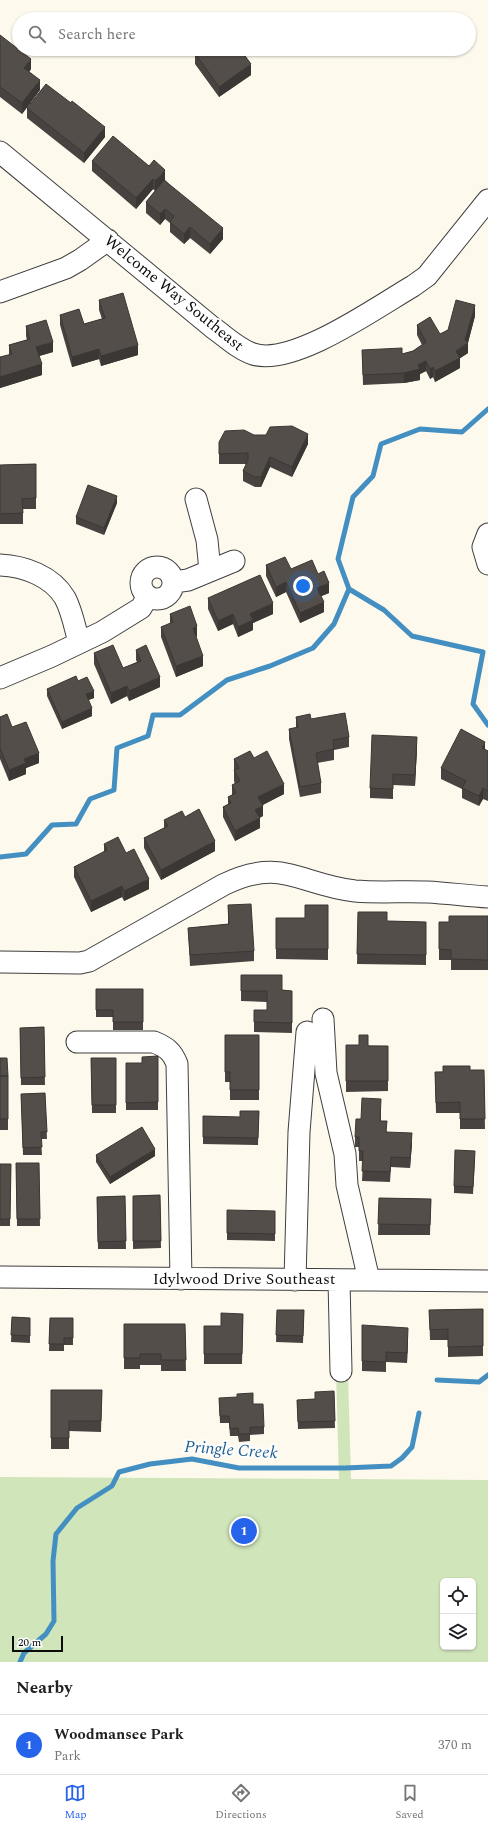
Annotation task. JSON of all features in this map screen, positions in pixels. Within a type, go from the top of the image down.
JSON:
[{"type":"street","name":"Welcome Way Southeast","points":[[0,152],[212,327],[242,349],[254,354],[272,356],[289,353],[314,344],[427,276],[488,200]]},
{"type":"street","points":[[0,292],[66,268],[108,240]]},
{"type":"street","points":[[196,499],[207,540],[210,571]]},
{"type":"street","points":[[488,534],[483,546],[488,564]]},
{"type":"street","points":[[174,582],[188,580],[234,561]]},
{"type":"street","points":[[0,565],[28,570],[41,576],[55,586],[64,596],[69,607],[79,642]]},
{"type":"street","points":[[160,566],[165,568],[170,572],[174,582],[171,592],[163,598],[153,598],[148,596],[144,592],[141,582],[142,576],[149,568],[160,566]]},
{"type":"street","points":[[0,678],[52,656],[102,632],[141,608],[148,596]]},
{"type":"street","points":[[0,962],[80,963],[89,961],[223,885],[239,877],[256,873],[272,871],[291,874],[340,889],[356,891],[428,892],[488,897]]},
{"type":"street","points":[[323,1019],[326,1073],[345,1154],[347,1185],[369,1280]]},
{"type":"street","points":[[295,1280],[299,1132],[307,1032]]},
{"type":"street","points":[[77,1042],[154,1042],[173,1053],[177,1064],[181,1279]]},
{"type":"street","name":"Idylwood Drive Southeast","points":[[0,1277],[488,1281]]},
{"type":"street","points":[[339,1280],[341,1371]]},
{"type":"green space","points":[[334,1302],[346,1302],[351,1479],[488,1480],[488,1662],[0,1662],[0,1477],[339,1479]]},
{"type":"building","points":[[0,35],[12,44],[12,56],[27,56],[31,59],[24,68],[40,80],[22,103],[0,87]]},
{"type":"building","points":[[197,56],[245,56],[251,64],[219,87]]},
{"type":"building","points":[[46,84],[71,103],[72,101],[105,127],[84,153],[27,108]]},
{"type":"building","points":[[113,136],[149,166],[154,160],[165,170],[155,181],[153,179],[136,198],[92,161]]},
{"type":"building","points":[[164,180],[223,228],[210,244],[190,227],[184,234],[170,222],[174,216],[165,209],[160,214],[146,202]]},
{"type":"building","points":[[123,293],[138,345],[101,356],[99,349],[72,357],[60,315],[79,309],[84,324],[105,318],[99,300]]},
{"type":"building","points":[[456,300],[475,305],[465,340],[468,343],[456,351],[460,358],[435,371],[433,367],[430,369],[426,361],[418,365],[420,369],[404,373],[363,375],[362,350],[402,348],[402,354],[413,351],[426,342],[417,325],[430,317],[440,334],[448,330]]},
{"type":"building","points":[[46,320],[53,342],[36,347],[42,364],[0,377],[0,357],[12,354],[9,345],[30,339],[26,326]]},
{"type":"building","points":[[292,426],[308,434],[292,467],[270,457],[261,477],[255,477],[243,471],[248,460],[248,453],[219,454],[219,442],[225,431],[244,430],[254,435],[266,435],[270,427]]},
{"type":"building","points":[[36,464],[36,498],[22,499],[23,513],[0,514],[0,465]]},
{"type":"building","points":[[88,485],[117,496],[104,528],[76,517]]},
{"type":"building","points":[[285,557],[291,569],[312,560],[318,574],[324,571],[329,583],[317,588],[324,602],[300,613],[286,582],[276,587],[266,565]]},
{"type":"building","points":[[260,575],[273,603],[250,614],[253,620],[238,627],[233,614],[218,621],[208,598]]},
{"type":"building","points":[[190,606],[197,626],[193,628],[203,656],[176,666],[161,627],[173,622],[170,614]]},
{"type":"building","points":[[113,645],[123,668],[141,661],[136,650],[146,645],[160,677],[129,691],[127,686],[111,693],[94,653]]},
{"type":"building","points":[[76,676],[78,681],[87,677],[94,691],[86,694],[92,708],[62,722],[47,689]]},
{"type":"building","points":[[345,713],[349,737],[333,740],[334,749],[316,753],[321,783],[300,787],[289,729],[298,727],[296,717],[310,714],[311,719]]},
{"type":"building","points":[[7,714],[12,727],[26,722],[39,753],[24,759],[26,763],[9,770],[0,748],[0,717]]},
{"type":"building","points":[[461,729],[485,742],[482,748],[488,751],[488,791],[483,788],[479,796],[462,788],[466,781],[441,768]]},
{"type":"building","points":[[372,735],[417,737],[415,775],[393,774],[393,789],[370,788]]},
{"type":"building","points":[[250,751],[254,758],[267,751],[284,784],[258,797],[263,806],[255,810],[260,818],[235,831],[223,807],[231,803],[228,797],[236,793],[232,785],[240,781],[234,770],[239,768],[234,759]]},
{"type":"building","points":[[199,809],[215,841],[161,870],[144,838],[168,826],[164,820],[182,811],[185,817]]},
{"type":"building","points":[[118,837],[126,853],[134,849],[149,879],[124,891],[122,886],[91,901],[74,867],[107,850],[104,844]]},
{"type":"building","points":[[251,904],[254,951],[190,955],[188,928],[229,924],[228,905]]},
{"type":"building","points":[[305,905],[328,905],[328,949],[276,949],[276,918],[305,918]]},
{"type":"building","points":[[358,912],[387,912],[387,921],[426,922],[426,955],[357,954]]},
{"type":"building","points":[[449,916],[488,916],[488,960],[451,959],[451,950],[439,949],[439,922],[449,922]]},
{"type":"building","points":[[241,975],[282,975],[282,990],[292,991],[292,1023],[254,1022],[254,1010],[267,1010],[267,991],[241,991]]},
{"type":"building","points":[[96,989],[143,989],[143,1022],[113,1022],[113,1010],[96,1010]]},
{"type":"building","points":[[44,1027],[45,1077],[21,1078],[20,1028]]},
{"type":"building","points":[[225,1035],[259,1035],[259,1090],[230,1090],[230,1072],[225,1072]]},
{"type":"building","points":[[359,1035],[368,1035],[368,1046],[388,1046],[388,1081],[346,1081],[346,1045],[359,1045]]},
{"type":"building","points":[[158,1056],[158,1102],[126,1103],[126,1063],[142,1063],[142,1057]]},
{"type":"building","points":[[0,1058],[7,1058],[8,1076],[0,1076]]},
{"type":"building","points":[[91,1058],[116,1058],[116,1105],[92,1105]]},
{"type":"building","points":[[443,1066],[470,1066],[470,1070],[484,1070],[485,1119],[460,1119],[460,1102],[436,1103],[435,1072],[443,1072]]},
{"type":"building","points":[[0,1076],[8,1076],[8,1119],[0,1119]]},
{"type":"building","points":[[45,1093],[47,1132],[41,1132],[42,1147],[23,1148],[21,1094]]},
{"type":"building","points":[[362,1098],[381,1099],[380,1121],[387,1121],[386,1132],[412,1133],[410,1158],[391,1157],[390,1172],[362,1171],[363,1151],[359,1151],[359,1137],[355,1137],[356,1119],[361,1119]]},
{"type":"building","points":[[240,1111],[259,1111],[258,1138],[203,1137],[203,1116],[240,1117]]},
{"type":"building","points":[[142,1127],[155,1149],[110,1177],[96,1155]]},
{"type":"building","points":[[455,1150],[475,1151],[473,1187],[454,1186]]},
{"type":"building","points":[[16,1163],[39,1163],[40,1219],[17,1219]]},
{"type":"building","points":[[0,1164],[11,1164],[10,1219],[0,1219]]},
{"type":"building","points":[[160,1195],[161,1241],[133,1241],[133,1196]]},
{"type":"building","points":[[125,1196],[126,1241],[98,1242],[97,1197]]},
{"type":"building","points":[[379,1198],[431,1199],[430,1225],[378,1224]]},
{"type":"building","points":[[227,1210],[275,1211],[275,1234],[227,1233]]},
{"type":"building","points":[[483,1309],[483,1346],[448,1347],[448,1329],[430,1330],[429,1310]]},
{"type":"building","points":[[277,1310],[304,1310],[303,1336],[276,1335]]},
{"type":"building","points":[[221,1313],[243,1314],[242,1354],[204,1354],[204,1326],[221,1326]]},
{"type":"building","points":[[12,1317],[30,1318],[30,1336],[11,1335]]},
{"type":"building","points":[[50,1318],[73,1318],[73,1338],[64,1338],[64,1344],[49,1344]]},
{"type":"building","points":[[124,1324],[185,1324],[186,1360],[161,1360],[161,1354],[140,1354],[140,1358],[124,1358]]},
{"type":"building","points":[[362,1325],[408,1328],[407,1353],[386,1352],[386,1362],[362,1361]]},
{"type":"building","points":[[51,1390],[102,1390],[101,1421],[69,1421],[69,1438],[51,1438]]},
{"type":"building","points":[[334,1391],[335,1421],[298,1422],[297,1400],[315,1399],[315,1392]]},
{"type":"building","points":[[253,1393],[253,1404],[263,1404],[264,1427],[250,1427],[250,1434],[239,1434],[238,1428],[230,1429],[229,1416],[220,1416],[219,1398],[237,1397],[237,1394]]},
{"type":"waterway","name":"Pringle Creek","points":[[488,409],[462,432],[420,429],[381,444],[373,476],[353,497],[338,559],[349,589],[384,610],[412,636],[483,652],[473,704],[488,725]]},
{"type":"waterway","points":[[0,857],[26,854],[52,825],[76,824],[90,799],[114,790],[117,748],[148,736],[153,715],[180,715],[227,680],[270,666],[313,648],[334,624],[349,589]]},
{"type":"waterway","name":"Pringle Creek","points":[[437,1380],[479,1382],[488,1375]]},
{"type":"waterway","name":"Pringle Creek","points":[[20,1662],[24,1653],[46,1634],[54,1621],[53,1561],[56,1534],[77,1508],[112,1486],[119,1472],[150,1464],[192,1459],[239,1468],[345,1468],[391,1466],[402,1458],[412,1447],[419,1413]]},
{"type":"place","name":"Woodmansee Park","points":[[244,1531]]}]
